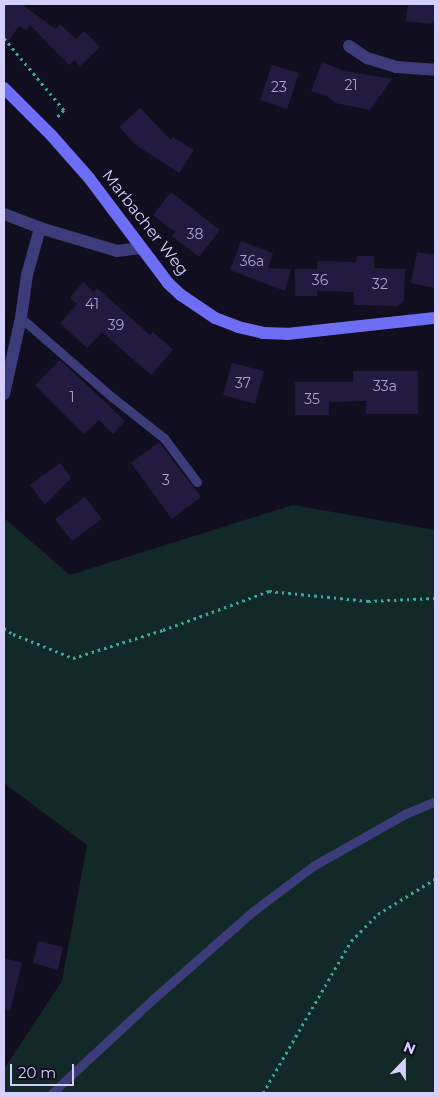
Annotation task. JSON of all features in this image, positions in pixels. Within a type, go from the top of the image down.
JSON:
[{"type":"main road","name":"Marbacher Weg","points":[[4,88],[45,129],[89,178],[141,248],[181,295],[215,318],[238,328],[263,333],[287,334],[435,318]]},
{"type":"street","points":[[349,46],[367,58],[396,67],[435,70]]},
{"type":"street","points":[[4,214],[40,228],[117,250],[141,248]]},
{"type":"street","points":[[4,394],[21,318],[27,275],[40,228]]},
{"type":"lane","points":[[21,318],[112,397],[164,438],[197,482]]},
{"type":"lane","points":[[52,1093],[152,1000],[252,912],[314,866],[406,814],[435,801]]},
{"type":"path","points":[[4,38],[64,110],[45,129]]},
{"type":"path","points":[[4,628],[13,634],[73,658],[163,630],[268,590],[368,601],[435,598]]},
{"type":"path","points":[[263,1093],[351,940],[378,914],[435,879]]},
{"type":"green space","points":[[293,505],[435,530],[435,1093],[4,1093],[4,1069],[62,981],[87,845],[4,783],[4,518],[70,575]]},
{"type":"building","points":[[4,4],[21,4],[56,29],[60,24],[76,39],[84,31],[100,47],[80,66],[74,60],[69,65],[30,25],[26,30],[19,26],[4,47]]},
{"type":"building","points":[[408,4],[435,4],[435,18],[431,24],[406,21]]},
{"type":"building","points":[[322,62],[344,71],[392,79],[370,110],[335,103],[327,96],[311,91]]},
{"type":"building","points":[[272,65],[299,73],[287,109],[260,100]]},
{"type":"building","points":[[140,108],[171,140],[173,137],[194,150],[179,173],[136,145],[119,127]]},
{"type":"building","points":[[171,192],[220,230],[199,257],[172,236],[175,232],[153,215]]},
{"type":"building","points":[[241,241],[273,253],[268,268],[291,269],[285,291],[230,270]]},
{"type":"building","points":[[417,252],[435,255],[435,288],[411,283]]},
{"type":"building","points":[[357,256],[374,256],[374,268],[405,269],[404,300],[398,306],[354,305],[354,292],[317,291],[317,296],[295,296],[295,269],[317,269],[317,261],[356,262]]},
{"type":"building","points":[[83,282],[94,292],[97,288],[150,335],[153,332],[173,350],[151,375],[102,332],[87,348],[60,323],[77,304],[70,298]]},
{"type":"building","points":[[60,360],[125,421],[113,434],[99,420],[84,434],[35,385]]},
{"type":"building","points":[[232,363],[264,371],[255,404],[223,395]]},
{"type":"building","points":[[353,371],[418,371],[418,414],[366,414],[366,401],[329,402],[329,415],[295,415],[295,382],[353,382]]},
{"type":"building","points":[[159,442],[201,497],[172,519],[131,463]]},
{"type":"building","points":[[60,463],[71,478],[45,505],[30,485]]},
{"type":"building","points":[[85,497],[102,519],[72,541],[55,519]]},
{"type":"building","points":[[38,941],[63,947],[58,970],[33,963]]},
{"type":"building","points":[[4,958],[22,963],[10,1011],[4,1010]]}]
